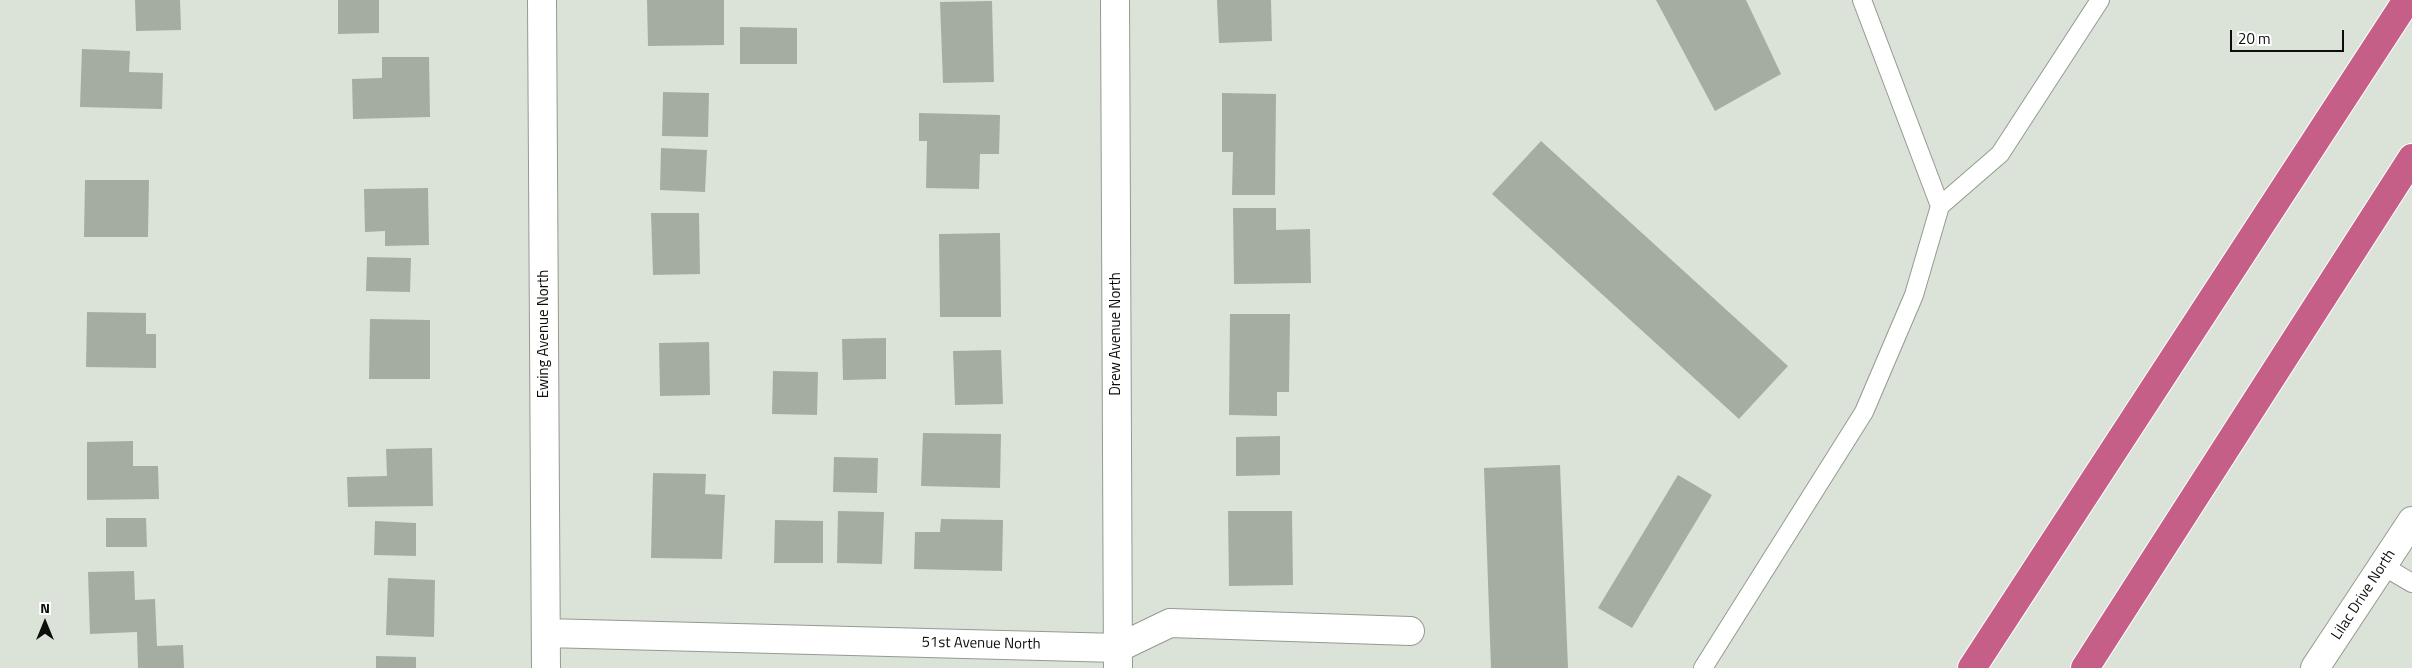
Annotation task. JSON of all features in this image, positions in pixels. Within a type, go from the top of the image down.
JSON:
[{"type":"highway","points":[[1972,668],[2407,0]]},
{"type":"highway","points":[[2086,668],[2412,158]]},
{"type":"street","name":"Ewing Avenue North","points":[[542,0],[546,668]]},
{"type":"street","name":"Drew Avenue North","points":[[1114,0],[1118,658]]},
{"type":"street","name":"Lilac Drive North","points":[[2315,668],[2412,521]]},
{"type":"street","name":"51st Avenue North","points":[[546,633],[1118,658],[1170,624],[1410,631]]},
{"type":"lane","points":[[1862,0],[1940,206]]},
{"type":"lane","points":[[1703,668],[1864,412],[1914,295],[1940,206],[2000,154],[2100,0]]},
{"type":"lane","points":[[2383,566],[2412,583]]},
{"type":"building","points":[[135,0],[180,0],[181,30],[136,31]]},
{"type":"building","points":[[338,0],[379,0],[379,33],[338,34]]},
{"type":"building","points":[[647,0],[724,0],[724,45],[648,46]]},
{"type":"building","points":[[1217,0],[1271,0],[1272,41],[1219,43]]},
{"type":"building","points":[[1656,0],[1746,0],[1781,74],[1715,111]]},
{"type":"building","points":[[992,1],[994,82],[943,83],[940,2]]},
{"type":"building","points":[[740,27],[797,28],[797,64],[740,64]]},
{"type":"building","points":[[82,49],[130,51],[129,72],[163,73],[162,109],[80,107]]},
{"type":"building","points":[[382,57],[429,57],[430,117],[353,119],[352,79],[382,78]]},
{"type":"building","points":[[663,92],[709,93],[708,137],[662,136]]},
{"type":"building","points":[[1222,93],[1276,94],[1275,195],[1232,195],[1233,152],[1222,152]]},
{"type":"building","points":[[919,113],[1000,115],[999,154],[980,154],[979,189],[926,188],[927,141],[919,141]]},
{"type":"building","points":[[1541,141],[1788,366],[1739,419],[1492,194]]},
{"type":"building","points":[[661,148],[707,150],[705,192],[660,190]]},
{"type":"building","points":[[85,180],[149,180],[148,237],[84,237]]},
{"type":"building","points":[[428,188],[429,245],[385,246],[385,231],[365,232],[364,189]]},
{"type":"building","points":[[1233,208],[1276,208],[1276,230],[1310,229],[1311,283],[1234,284]]},
{"type":"building","points":[[651,213],[699,213],[700,274],[653,275]]},
{"type":"building","points":[[1000,233],[1001,317],[940,317],[939,234]]},
{"type":"building","points":[[367,257],[411,258],[410,292],[366,291]]},
{"type":"building","points":[[87,312],[146,313],[146,334],[156,334],[156,368],[86,367]]},
{"type":"building","points":[[1230,314],[1290,314],[1289,392],[1277,392],[1277,416],[1229,415]]},
{"type":"building","points":[[370,319],[430,320],[430,379],[369,379]]},
{"type":"building","points":[[886,338],[886,379],[843,380],[842,339]]},
{"type":"building","points":[[709,342],[710,395],[660,396],[659,343]]},
{"type":"building","points":[[1001,350],[1003,404],[955,405],[953,351]]},
{"type":"building","points":[[773,371],[818,372],[817,415],[772,414]]},
{"type":"building","points":[[923,433],[1001,434],[1000,488],[921,486]]},
{"type":"building","points":[[1280,436],[1280,475],[1236,476],[1236,437]]},
{"type":"building","points":[[133,441],[133,466],[158,466],[159,499],[87,500],[87,442]]},
{"type":"building","points":[[432,448],[433,506],[348,507],[347,477],[387,476],[386,449]]},
{"type":"building","points":[[834,457],[878,458],[877,493],[833,492]]},
{"type":"building","points":[[1560,465],[1568,668],[1491,668],[1484,468]]},
{"type":"building","points":[[653,473],[706,474],[705,494],[725,495],[722,559],[651,558]]},
{"type":"building","points":[[1678,475],[1712,495],[1632,628],[1598,608]]},
{"type":"building","points":[[838,511],[884,512],[882,564],[837,563]]},
{"type":"building","points":[[1228,511],[1292,511],[1293,585],[1229,586]]},
{"type":"building","points":[[106,518],[146,518],[147,547],[106,547]]},
{"type":"building","points":[[941,519],[1003,520],[1002,571],[914,569],[915,532],[940,532]]},
{"type":"building","points":[[775,520],[823,521],[823,563],[774,563]]},
{"type":"building","points":[[375,521],[416,523],[416,556],[374,555]]},
{"type":"building","points":[[134,571],[135,600],[155,599],[157,646],[183,645],[184,668],[138,668],[137,632],[90,634],[88,572]]},
{"type":"building","points":[[388,578],[435,580],[434,637],[386,635]]},
{"type":"building","points":[[376,656],[416,657],[416,668],[376,668]]}]
